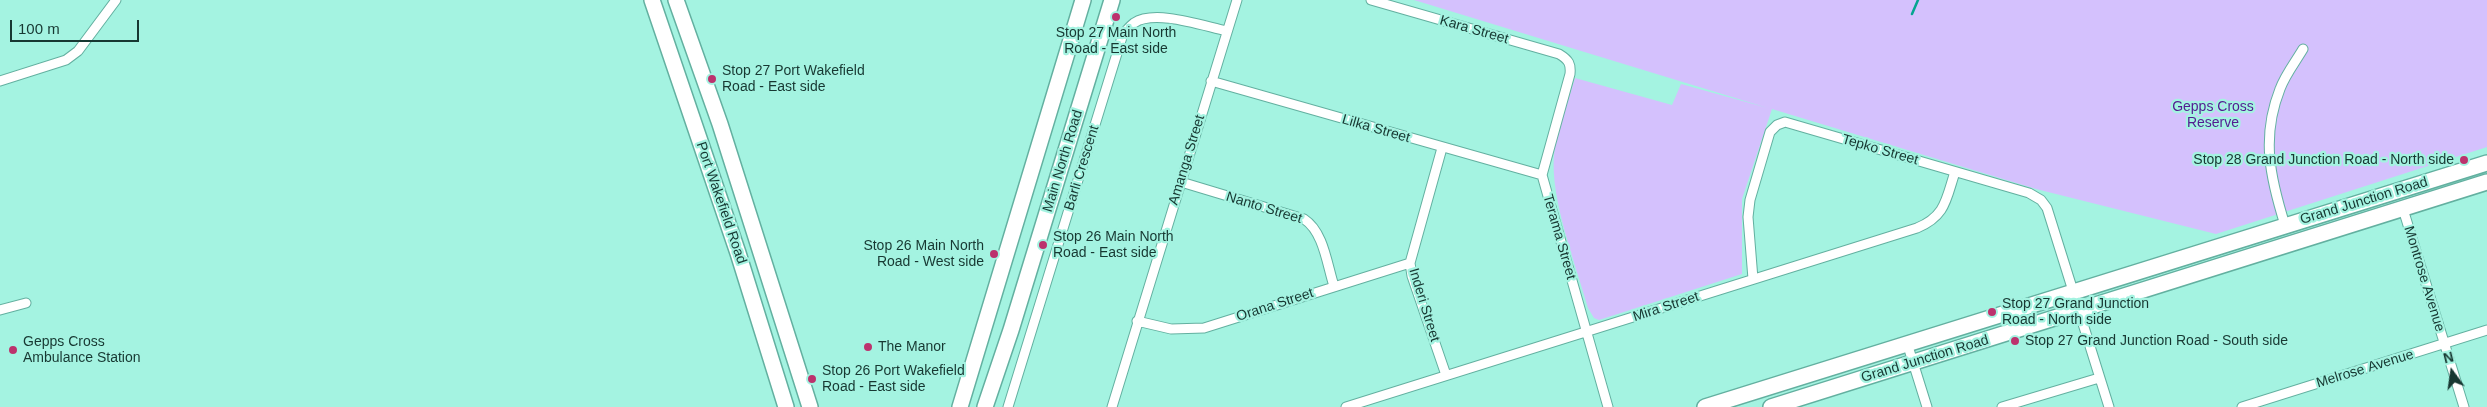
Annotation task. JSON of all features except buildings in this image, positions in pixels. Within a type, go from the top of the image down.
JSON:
[{"type":"highway","name":"Port Wakefield Road","points":[[652,0],[738,253],[786,407]]},
{"type":"highway","name":"Port Wakefield Road","points":[[676,0],[720,124],[810,407]]},
{"type":"highway","name":"Main North Road","points":[[960,407],[1083,0]]},
{"type":"highway","name":"Main North Road","points":[[985,407],[1014,321],[1112,0]]},
{"type":"highway","points":[[697,131],[720,124]]},
{"type":"highway","name":"Grand Junction Road","points":[[1705,407],[2487,163]]},
{"type":"highway","name":"Grand Junction Road","points":[[2443,176],[2458,182],[2487,173]]},
{"type":"highway","name":"Grand Junction Road","points":[[1771,407],[2487,182]]},
{"type":"highway","name":"Grand Junction Road","points":[[2285,225],[2288,234],[2296,236],[2355,218],[2364,221]]},
{"type":"street","points":[[0,81],[66,60],[78,52],[116,0]]},
{"type":"street","name":"Amanga Street","points":[[1112,407],[1236,0]]},
{"type":"street","name":"Kara Street","points":[[1371,0],[1559,54],[1568,59],[1571,67]]},
{"type":"street","name":"Barli Crescent","points":[[1008,407],[1123,34],[1134,23],[1152,18],[1169,18],[1227,31]]},
{"type":"street","points":[[2285,225],[2269,162],[2269,127],[2280,88],[2304,49]]},
{"type":"street","name":"Terama Street","points":[[1571,67],[1542,176],[1608,407]]},
{"type":"street","name":"Lilka Street","points":[[1211,81],[1542,176]]},
{"type":"street","name":"Tepko Street","points":[[1753,279],[1749,242],[1750,200],[1770,132],[1785,122],[2029,193],[2041,200],[2050,218],[2073,291]]},
{"type":"street","name":"Inderi Street","points":[[1442,148],[1410,263],[1412,276],[1446,375]]},
{"type":"street","name":"Mira Street","points":[[1346,407],[1931,222],[1942,211],[1955,172]]},
{"type":"street","name":"Nanto Street","points":[[1181,182],[1304,219],[1312,224],[1319,237],[1334,286]]},
{"type":"street","name":"Montrose Avenue","points":[[2403,209],[2464,407]]},
{"type":"street","name":"Orana Street","points":[[1137,321],[1171,329],[1204,328],[1410,263]]},
{"type":"street","points":[[0,310],[26,303]]},
{"type":"street","points":[[2079,310],[2109,407]]},
{"type":"street","name":"Melrose Avenue","points":[[2242,407],[2487,330]]},
{"type":"street","points":[[1907,343],[1927,407]]},
{"type":"street","points":[[2002,407],[2099,378]]},
{"type":"green space","name":"Gepps Cross Reserve","points":[[1414,0],[2487,0],[2487,147],[2216,234],[2036,189],[1772,109],[1742,199],[1742,274],[1599,320],[1594,318],[1588,308],[1560,211],[1554,172],[1557,136],[1575,78],[1672,105],[1681,84],[1768,108]]},
{"type":"waterway","points":[[1912,14],[1918,0]]},
{"type":"place","name":"Stop 27 Main North Road - East side","points":[[1116,17]]},
{"type":"place","name":"Stop 27 Port Wakefield Road - East side","points":[[712,79]]},
{"type":"place","name":"Stop 28 Grand Junction Road - North side","points":[[2464,160]]},
{"type":"place","name":"Stop 26 Main North Road - East side","points":[[1043,245]]},
{"type":"place","name":"Stop 26 Main North Road - West side","points":[[994,254]]},
{"type":"place","name":"Stop 27 Grand Junction Road - North side","points":[[1992,312]]},
{"type":"place","name":"Stop 27 Grand Junction Road - South side","points":[[2015,341]]},
{"type":"place","name":"The Manor","points":[[868,347]]},
{"type":"place","name":"Gepps Cross Ambulance Station","points":[[13,350]]},
{"type":"place","name":"Stop 26 Port Wakefield Road - East side","points":[[812,379]]}]
